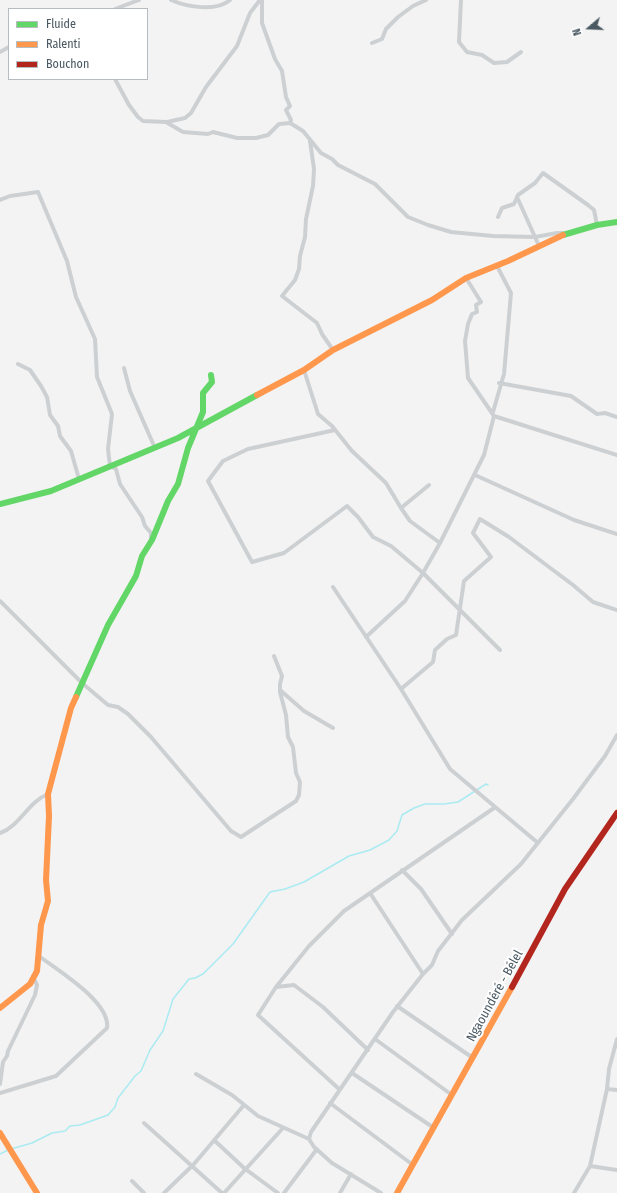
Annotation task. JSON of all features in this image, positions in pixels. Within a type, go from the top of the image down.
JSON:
[{"type":"street","points":[[118,8],[139,0]]},
{"type":"street","points":[[171,0],[182,5],[212,6],[226,3],[230,0]]},
{"type":"street","points":[[116,80],[129,105],[143,121],[166,122],[185,118],[192,112],[206,87],[237,46],[250,13],[261,0]]},
{"type":"street","points":[[261,0],[262,23],[275,59],[282,71],[290,106],[286,110],[291,120],[290,123]]},
{"type":"street","points":[[372,43],[382,39],[386,29],[404,12],[426,0]]},
{"type":"street","points":[[461,0],[459,42],[467,52],[482,55],[494,63],[507,62],[522,52]]},
{"type":"street","points":[[166,122],[183,132],[208,134],[213,132],[237,138],[256,138],[268,135],[279,124],[290,123],[303,131],[315,148],[338,165],[375,184],[408,217],[415,220],[451,232],[480,235],[535,237],[566,233]]},
{"type":"street","points":[[310,140],[314,169],[313,186],[306,219],[305,238],[300,256],[299,269],[295,280],[282,296],[317,323],[322,334],[333,350]]},
{"type":"street","points":[[498,217],[502,208],[514,204],[520,193],[537,181],[543,173],[594,210],[597,225]]},
{"type":"street","points":[[0,200],[10,196],[38,192],[48,219],[60,244],[76,297],[95,338],[96,377],[112,414],[108,449],[110,466],[116,470],[120,484],[127,492],[132,503],[142,517],[145,526],[151,533],[152,540]]},
{"type":"street","points":[[517,197],[539,246]]},
{"type":"street","points":[[0,504],[51,491],[196,430],[304,370],[333,350],[420,306],[466,278],[497,266],[566,233],[597,225],[617,222]]},
{"type":"street","points":[[366,637],[405,601],[440,543],[476,475],[484,455],[500,383],[504,374],[511,293],[497,266]]},
{"type":"street","points":[[466,278],[481,302],[476,305],[476,312],[472,314],[468,324],[465,348],[468,378],[494,414],[617,455]]},
{"type":"street","points":[[18,364],[30,370],[47,397],[50,415],[58,426],[60,436],[71,451],[79,479]]},
{"type":"street","points":[[124,368],[130,391],[155,448]]},
{"type":"street","points":[[304,370],[318,414],[335,430],[352,450],[386,482],[410,521],[440,543]]},
{"type":"street","points":[[0,1008],[34,979],[37,971],[41,925],[48,902],[46,880],[49,816],[48,794],[71,708],[108,625],[136,576],[142,556],[152,540],[168,501],[178,484],[188,448],[203,412],[204,393],[210,387],[212,382],[211,375]]},
{"type":"street","points":[[500,383],[571,396],[598,414],[605,413],[617,417]]},
{"type":"street","points":[[335,430],[248,449],[223,461],[208,481],[252,562],[284,552],[347,506],[358,517],[373,537],[392,546],[423,573],[500,650]]},
{"type":"street","points":[[476,475],[574,520],[617,534]]},
{"type":"street","points":[[401,508],[429,485]]},
{"type":"street","points":[[401,689],[433,662],[435,650],[447,639],[456,635],[464,581],[491,557],[473,532],[480,520],[509,537],[573,584],[594,602],[617,610]]},
{"type":"street","points":[[333,587],[401,689],[450,769],[494,808],[538,843]]},
{"type":"street","points":[[0,601],[82,683],[108,705],[118,707],[128,714],[231,831],[241,837],[296,801],[299,795],[300,782],[296,773],[293,747],[288,737],[286,715],[280,690],[282,676],[274,656]]},
{"type":"street","points":[[280,690],[304,711],[334,728]]},
{"type":"street","points":[[308,1139],[339,1089],[352,1073],[397,1006],[432,965],[438,951],[492,890],[521,864],[605,756],[617,735]]},
{"type":"street","points":[[0,833],[10,828],[34,802],[48,794]]},
{"type":"street","points":[[339,1089],[258,1015],[276,987],[314,941],[344,911],[494,808]]},
{"type":"street","name":"Ngaoundéré - Bélel","points":[[397,1193],[473,1058],[565,889],[617,813]]},
{"type":"street","points":[[402,870],[421,889],[452,934]]},
{"type":"street","points":[[370,893],[423,974]]},
{"type":"street","points":[[0,1093],[56,1076],[107,1028],[107,1020],[97,1001],[39,956]]},
{"type":"street","points":[[0,1084],[3,1062],[35,995],[37,985],[34,979]]},
{"type":"street","points":[[276,987],[294,985],[323,1007],[368,1050]]},
{"type":"street","points":[[397,1006],[473,1058]]},
{"type":"street","points":[[375,1039],[452,1095]]},
{"type":"street","points":[[574,1193],[590,1166],[607,1089],[609,1069],[617,1039]]},
{"type":"street","points":[[352,1073],[434,1128]]},
{"type":"street","points":[[196,1074],[232,1095],[258,1116],[308,1139],[316,1149],[332,1163],[381,1193]]},
{"type":"street","points":[[607,1089],[617,1090]]},
{"type":"street","points":[[330,1103],[413,1165]]},
{"type":"street","points":[[164,1193],[192,1166],[244,1105]]},
{"type":"street","points":[[144,1123],[223,1193],[284,1128]]},
{"type":"street","points":[[0,1133],[37,1193]]},
{"type":"street","points":[[214,1140],[246,1169],[278,1193]]},
{"type":"street","points":[[284,1193],[316,1149]]},
{"type":"street","points":[[590,1166],[617,1170]]},
{"type":"street","points":[[340,1193],[351,1174]]},
{"type":"street","points":[[132,1181],[144,1193]]},
{"type":"waterway","points":[[11,1149],[32,1143],[52,1133],[65,1131],[70,1126],[80,1125],[108,1115],[115,1107],[118,1098],[135,1076],[141,1071],[150,1050],[163,1031],[173,999],[189,979],[203,974],[233,944],[270,892],[285,889],[304,882],[349,856],[370,850],[389,840],[397,831],[402,815],[414,808],[425,804],[458,802],[486,784],[488,785]]},
{"type":"waterway","points":[[0,1154],[8,1150]]},
{"type":"traffic: fast","points":[[563,235],[597,225],[617,222]]},
{"type":"traffic: fast","points":[[76,697],[108,625],[136,576],[142,556],[152,540],[168,501],[178,484],[188,448],[203,412],[203,393],[212,382],[211,375]]},
{"type":"traffic: fast","points":[[0,504],[51,491],[178,438],[257,395]]},
{"type":"traffic: slow","points":[[257,395],[304,370],[333,350],[432,300],[466,278],[508,261],[563,235]]},
{"type":"traffic: slow","points":[[0,1008],[30,984],[37,971],[41,925],[48,901],[46,880],[49,816],[48,794],[71,708],[76,697]]},
{"type":"traffic: slow","points":[[397,1193],[512,987]]},
{"type":"traffic: slow","points":[[0,1133],[37,1193]]},
{"type":"traffic: jam","points":[[512,987],[565,889],[617,813]]}]
